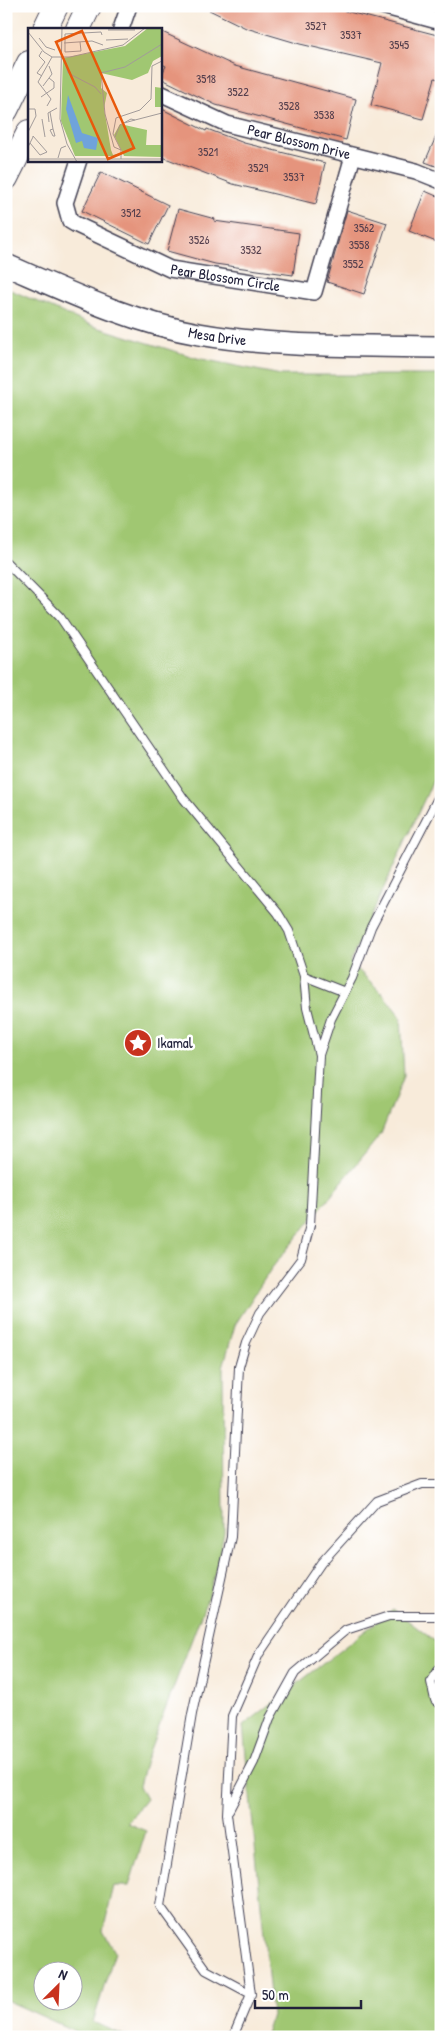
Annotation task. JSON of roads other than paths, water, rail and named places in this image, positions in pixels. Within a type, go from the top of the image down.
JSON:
[{"type":"main road","points":[[45,28],[56,6]]},
{"type":"main road","points":[[78,28],[89,6]]},
{"type":"main road","points":[[6,110],[28,65]]},
{"type":"main road","points":[[6,178],[28,134]]},
{"type":"main road","name":"Mesa Drive","points":[[6,265],[109,309],[198,334],[272,343],[441,347]]},
{"type":"street","points":[[121,28],[129,6]]},
{"type":"street","points":[[382,6],[441,22]]},
{"type":"street","name":"Pear Blossom Drive","points":[[161,93],[228,124],[416,171],[441,181]]},
{"type":"street","name":"Pear Blossom Circle","points":[[79,161],[65,203],[70,221],[75,224],[170,269],[314,292],[353,156]]},
{"type":"lane","points":[[6,562],[60,617],[184,799],[278,913],[289,931],[304,976],[307,1008],[320,1055]]},
{"type":"lane","points":[[251,1994],[206,1970],[160,1906],[192,1714],[231,1537],[239,1367],[246,1343],[260,1314],[301,1260],[310,1226],[320,1055],[331,1019],[345,992],[370,927],[441,792]]},
{"type":"lane","points":[[304,976],[345,992]]},
{"type":"lane","points":[[233,2037],[251,1994],[227,1814],[232,1716],[259,1654],[321,1563],[377,1501],[422,1484],[441,1484]]},
{"type":"lane","points":[[227,1814],[254,1762],[270,1718],[295,1673],[346,1630],[389,1616],[441,1616]]},
{"type":"lane","points":[[441,1666],[432,1682],[435,1700],[441,1705]]},
{"type":"place","name":"Ikamal","points":[[138,1043]]}]
